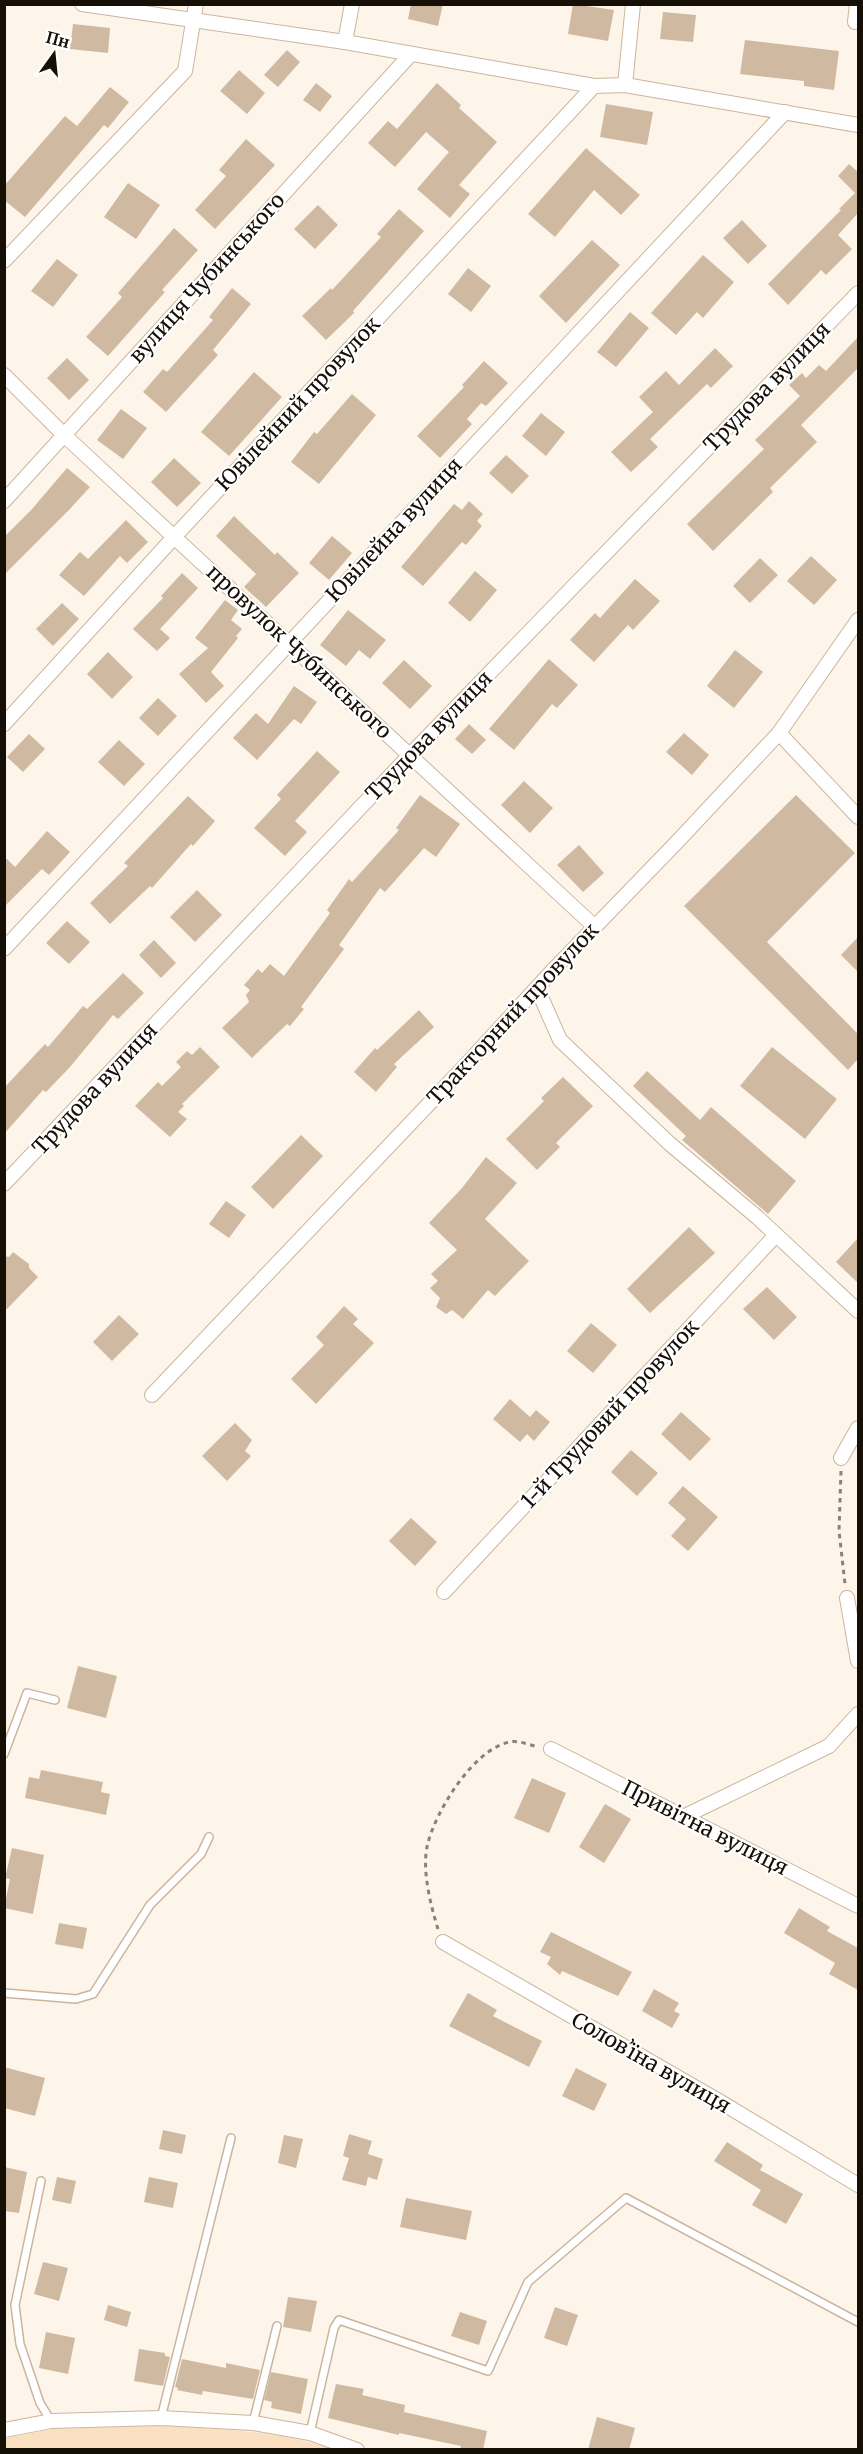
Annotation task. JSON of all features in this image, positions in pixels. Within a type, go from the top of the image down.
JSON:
[{"type":"street","points":[[82,4],[345,42],[594,86],[625,85],[858,125]]},
{"type":"street","points":[[4,261],[184,71],[196,4]]},
{"type":"street","points":[[345,42],[352,4]]},
{"type":"street","points":[[625,85],[633,4]]},
{"type":"street","points":[[855,22],[857,4]]},
{"type":"street","name":"вулиця Чубинського","points":[[4,501],[410,55]]},
{"type":"street","name":"Ювілейний провулок","points":[[4,724],[175,536],[594,86]]},
{"type":"street","name":"Ювілейна вулиця","points":[[4,949],[785,112]]},
{"type":"street","name":"Трудова вулиця","points":[[4,1184],[409,756],[858,293]]},
{"type":"street","name":"провулок Чубинського","points":[[4,375],[63,435],[175,536],[595,927]]},
{"type":"street","name":"Тракторний провулок","points":[[152,1395],[779,733],[858,620]]},
{"type":"street","points":[[779,733],[858,817]]},
{"type":"street","points":[[537,988],[560,1040],[670,1144],[776,1235],[858,1311]]},
{"type":"street","name":"1-й Трудовий провулок","points":[[444,1592],[776,1235]]},
{"type":"street","points":[[842,1458],[858,1428]]},
{"type":"street","points":[[847,1598],[858,1661]]},
{"type":"street","points":[[685,1816],[829,1746],[858,1714]]},
{"type":"street","name":"Привітна вулиця","points":[[551,1749],[858,1906]]},
{"type":"street","name":"Соловʼїна вулиця","points":[[443,1942],[724,2104],[858,2185]]},
{"type":"street","points":[[4,2430],[51,2421],[161,2418],[253,2423],[310,2433],[357,2450]]},
{"type":"lane","points":[[4,1754],[27,1694],[55,1700]]},
{"type":"lane","points":[[4,1993],[76,1999],[93,1994],[150,1905],[201,1854],[209,1837]]},
{"type":"lane","points":[[161,2418],[231,2138]]},
{"type":"lane","points":[[41,2181],[15,2305],[20,2344],[40,2403],[51,2421]]},
{"type":"lane","points":[[310,2433],[334,2328],[339,2320],[488,2371],[528,2282],[626,2198],[858,2322]]},
{"type":"lane","points":[[253,2423],[277,2326]]},
{"type":"path","points":[[842,1458],[839,1531],[847,1598]]},
{"type":"path","points":[[443,1942],[432,1911],[427,1880],[426,1848],[438,1818],[467,1773],[486,1752],[512,1741],[551,1749]]},
{"type":"shaded area","points":[[160,2426],[269,2434],[333,2449],[5,2449],[5,2438],[52,2429]]},
{"type":"building","points":[[411,4],[443,4],[438,26],[408,19]]},
{"type":"building","points":[[573,4],[614,10],[608,41],[568,34]]},
{"type":"building","points":[[663,12],[696,15],[693,42],[660,39]]},
{"type":"building","points":[[73,24],[110,28],[108,53],[70,49]]},
{"type":"building","points":[[745,40],[839,51],[834,90],[804,86],[804,81],[740,74]]},
{"type":"building","points":[[287,50],[300,62],[278,87],[264,75]]},
{"type":"building","points":[[239,70],[265,93],[247,114],[220,91]]},
{"type":"building","points":[[316,83],[332,96],[320,112],[303,100]]},
{"type":"building","points":[[437,83],[461,105],[459,108],[497,142],[459,185],[470,194],[450,218],[417,189],[449,152],[426,132],[395,167],[368,143],[388,121],[397,129]]},
{"type":"building","points":[[110,87],[129,102],[108,128],[104,125],[25,217],[4,200],[4,186],[65,116],[77,126]]},
{"type":"building","points":[[606,104],[653,112],[647,145],[600,137]]},
{"type":"building","points":[[246,139],[275,165],[215,229],[195,210],[226,176],[219,170]]},
{"type":"building","points":[[586,148],[640,195],[621,215],[594,190],[555,237],[528,214]]},
{"type":"building","points":[[849,164],[858,172],[858,213],[838,235],[852,249],[826,275],[821,270],[788,305],[768,284],[855,193],[838,176]]},
{"type":"building","points":[[128,183],[160,205],[136,239],[104,217]]},
{"type":"building","points":[[318,205],[338,225],[315,249],[294,229]]},
{"type":"building","points":[[399,209],[424,231],[353,311],[354,313],[326,340],[302,316],[331,288],[332,290],[381,237],[377,234]]},
{"type":"building","points":[[742,220],[767,246],[748,264],[723,238]]},
{"type":"building","points":[[174,228],[198,250],[162,290],[165,292],[108,356],[86,337],[122,297],[118,293]]},
{"type":"building","points":[[592,240],[620,265],[566,323],[539,296]]},
{"type":"building","points":[[703,255],[734,282],[703,318],[697,312],[676,335],[651,313]]},
{"type":"building","points":[[57,259],[78,275],[53,307],[31,291]]},
{"type":"building","points":[[468,268],[491,286],[471,312],[448,294]]},
{"type":"building","points":[[232,288],[251,304],[213,350],[218,355],[166,412],[143,392],[163,369],[167,372],[213,320],[209,317]]},
{"type":"building","points":[[630,312],[649,328],[616,367],[597,352]]},
{"type":"building","points":[[858,337],[858,368],[801,425],[817,442],[770,488],[773,492],[713,551],[687,524],[764,449],[755,440],[800,396],[789,385],[802,373],[806,378],[819,365],[826,371]]},
{"type":"building","points":[[715,348],[733,366],[711,388],[707,384],[650,439],[658,447],[631,472],[611,452],[653,412],[639,397],[666,371],[679,385]]},
{"type":"building","points":[[67,358],[89,380],[69,400],[47,378]]},
{"type":"building","points":[[484,361],[508,383],[486,406],[481,403],[467,419],[472,424],[440,458],[417,436],[464,387],[462,385]]},
{"type":"building","points":[[254,372],[282,397],[229,456],[201,432]]},
{"type":"building","points":[[352,394],[376,415],[319,484],[291,462],[314,432],[317,434]]},
{"type":"building","points":[[121,409],[147,428],[123,459],[97,440]]},
{"type":"building","points":[[541,413],[565,432],[546,456],[522,436]]},
{"type":"building","points":[[506,455],[529,476],[512,494],[489,473]]},
{"type":"building","points":[[174,458],[201,483],[177,507],[151,482]]},
{"type":"building","points":[[67,468],[90,487],[4,575],[4,537]]},
{"type":"building","points":[[469,501],[483,514],[477,521],[482,526],[466,545],[462,542],[423,586],[401,567],[454,504],[462,510]]},
{"type":"building","points":[[234,516],[275,555],[277,552],[299,573],[266,607],[244,587],[256,574],[216,536]]},
{"type":"building","points":[[126,520],[148,542],[127,563],[120,556],[84,596],[59,575],[80,552],[88,559]]},
{"type":"building","points":[[332,536],[352,553],[329,580],[309,563]]},
{"type":"building","points":[[811,556],[837,580],[814,605],[787,581]]},
{"type":"building","points":[[760,558],[778,575],[750,603],[733,586]]},
{"type":"building","points":[[475,571],[497,590],[470,622],[448,603]]},
{"type":"building","points":[[182,573],[198,588],[160,629],[170,638],[157,651],[133,629],[163,598],[161,596]]},
{"type":"building","points":[[635,579],[660,601],[633,630],[628,625],[594,662],[570,640],[595,613],[600,618]]},
{"type":"building","points":[[225,600],[238,610],[231,620],[242,629],[236,636],[238,638],[211,672],[224,686],[206,703],[179,674],[208,648],[195,638]]},
{"type":"building","points":[[62,603],[79,619],[53,646],[36,629]]},
{"type":"building","points":[[348,610],[386,640],[370,659],[359,650],[346,666],[320,645]]},
{"type":"building","points":[[735,650],[763,672],[734,708],[707,686]]},
{"type":"building","points":[[108,652],[133,677],[112,699],[87,674]]},
{"type":"building","points":[[549,659],[578,685],[557,708],[552,704],[514,750],[489,729]]},
{"type":"building","points":[[404,660],[432,686],[410,709],[382,683]]},
{"type":"building","points":[[294,686],[317,702],[301,724],[294,719],[257,760],[233,738],[256,713],[268,724]]},
{"type":"building","points":[[158,698],[177,716],[158,736],[139,718]]},
{"type":"building","points":[[469,724],[486,740],[472,754],[455,739]]},
{"type":"building","points":[[684,733],[709,755],[692,775],[666,752]]},
{"type":"building","points":[[29,734],[45,749],[23,772],[7,757]]},
{"type":"building","points":[[119,740],[145,764],[124,786],[98,762]]},
{"type":"building","points":[[317,751],[340,772],[295,821],[307,832],[285,856],[254,828],[281,799],[277,795]]},
{"type":"building","points":[[524,781],[553,808],[530,833],[501,805]]},
{"type":"building","points":[[420,795],[460,824],[436,857],[424,848],[385,892],[380,888],[339,945],[344,949],[301,1007],[304,1009],[290,1026],[287,1024],[252,1058],[222,1028],[249,1002],[246,995],[250,990],[244,985],[258,969],[262,973],[270,964],[284,976],[330,913],[327,910],[349,879],[352,882],[399,830],[396,828]]},
{"type":"building","points":[[796,795],[855,853],[767,942],[858,1034],[858,1059],[848,1070],[684,906]]},
{"type":"building","points":[[188,796],[215,821],[152,888],[150,886],[110,924],[90,903],[128,866],[124,863]]},
{"type":"building","points":[[47,831],[70,852],[49,875],[42,869],[4,907],[4,856],[15,867]]},
{"type":"building","points":[[579,845],[604,873],[583,892],[557,865]]},
{"type":"building","points":[[197,890],[222,915],[195,942],[170,917]]},
{"type":"building","points":[[67,921],[90,942],[69,964],[46,943]]},
{"type":"building","points":[[858,937],[858,972],[841,955]]},
{"type":"building","points":[[154,940],[176,963],[161,978],[139,955]]},
{"type":"building","points":[[123,973],[144,993],[118,1019],[113,1015],[70,1067],[46,1092],[43,1090],[4,1134],[4,1088],[45,1044],[48,1047],[83,1006],[87,1009]]},
{"type":"building","points":[[419,1010],[434,1027],[394,1064],[397,1067],[376,1092],[354,1072],[375,1048],[377,1050]]},
{"type":"building","points":[[200,1047],[220,1067],[182,1104],[184,1106],[178,1112],[187,1119],[170,1137],[135,1106],[158,1082],[162,1086],[181,1067],[176,1062],[187,1051],[192,1055]]},
{"type":"building","points":[[772,1047],[837,1099],[805,1139],[740,1086]]},
{"type":"building","points":[[647,1071],[700,1120],[711,1107],[796,1181],[768,1214],[682,1140],[686,1136],[633,1086]]},
{"type":"building","points":[[563,1077],[593,1106],[556,1143],[560,1147],[537,1170],[506,1139],[544,1101],[541,1098]]},
{"type":"building","points":[[301,1135],[323,1156],[273,1209],[251,1187]]},
{"type":"building","points":[[486,1157],[517,1183],[485,1219],[529,1261],[495,1296],[488,1290],[463,1319],[452,1310],[446,1314],[436,1307],[440,1298],[430,1288],[438,1281],[431,1274],[457,1250],[429,1223],[462,1188]]},
{"type":"building","points":[[226,1201],[246,1215],[229,1238],[209,1224]]},
{"type":"building","points":[[689,1227],[715,1253],[650,1313],[627,1289]]},
{"type":"building","points":[[858,1238],[858,1283],[836,1262]]},
{"type":"building","points":[[13,1252],[29,1264],[29,1268],[38,1277],[4,1312],[4,1256],[9,1257]]},
{"type":"building","points":[[767,1287],[797,1317],[774,1340],[743,1309]]},
{"type":"building","points":[[344,1306],[358,1319],[353,1324],[374,1343],[316,1404],[291,1379],[324,1345],[316,1337]]},
{"type":"building","points":[[119,1315],[139,1334],[112,1361],[93,1342]]},
{"type":"building","points":[[591,1323],[617,1345],[593,1373],[567,1351]]},
{"type":"building","points":[[510,1399],[530,1417],[536,1410],[550,1422],[534,1441],[527,1434],[520,1442],[493,1419]]},
{"type":"building","points":[[681,1412],[711,1439],[690,1461],[661,1434]]},
{"type":"building","points":[[235,1423],[252,1440],[245,1451],[251,1456],[227,1481],[202,1456]]},
{"type":"building","points":[[631,1450],[658,1473],[637,1496],[611,1472]]},
{"type":"building","points":[[683,1486],[718,1517],[688,1551],[671,1536],[686,1519],[668,1503]]},
{"type":"building","points":[[411,1518],[437,1542],[415,1566],[389,1541]]},
{"type":"building","points":[[78,1666],[117,1676],[106,1718],[67,1708]]},
{"type":"building","points":[[41,1770],[103,1782],[101,1792],[110,1794],[106,1815],[25,1798],[29,1777],[39,1779]]},
{"type":"building","points":[[532,1778],[566,1793],[549,1833],[514,1818]]},
{"type":"building","points":[[605,1804],[631,1819],[604,1863],[579,1847]]},
{"type":"building","points":[[12,1848],[44,1855],[33,1914],[4,1908],[10,1879],[5,1878]]},
{"type":"building","points":[[799,1908],[830,1927],[827,1931],[858,1948],[858,1990],[829,1974],[835,1963],[784,1933]]},
{"type":"building","points":[[59,1923],[87,1928],[83,1949],[55,1944]]},
{"type":"building","points":[[551,1932],[632,1972],[618,1996],[562,1971],[560,1975],[547,1964],[551,1957],[540,1952]]},
{"type":"building","points":[[654,1989],[679,2003],[674,2011],[680,2014],[672,2028],[642,2011]]},
{"type":"building","points":[[468,1993],[497,2010],[493,2016],[542,2041],[529,2067],[449,2026]]},
{"type":"building","points":[[4,2067],[45,2078],[35,2116],[4,2108]]},
{"type":"building","points":[[576,2068],[607,2084],[594,2111],[562,2096]]},
{"type":"building","points":[[163,2130],[186,2135],[182,2154],[159,2149]]},
{"type":"building","points":[[349,2134],[372,2141],[368,2154],[383,2159],[377,2180],[368,2177],[366,2186],[342,2180],[349,2158],[343,2156]]},
{"type":"building","points":[[284,2135],[303,2139],[296,2168],[278,2163]]},
{"type":"building","points":[[727,2142],[763,2165],[760,2170],[803,2194],[786,2224],[752,2205],[761,2190],[714,2161]]},
{"type":"building","points":[[4,2167],[27,2172],[19,2213],[4,2211]]},
{"type":"building","points":[[57,2177],[76,2181],[71,2204],[52,2200]]},
{"type":"building","points":[[149,2177],[178,2183],[173,2208],[144,2202]]},
{"type":"building","points":[[406,2198],[472,2211],[466,2240],[400,2227]]},
{"type":"building","points":[[43,2262],[68,2268],[59,2301],[34,2294]]},
{"type":"building","points":[[288,2297],[317,2301],[311,2332],[283,2327]]},
{"type":"building","points":[[108,2305],[131,2312],[127,2327],[104,2320]]},
{"type":"building","points":[[555,2307],[578,2315],[567,2346],[544,2338]]},
{"type":"building","points":[[460,2312],[487,2321],[479,2345],[451,2336]]},
{"type":"building","points":[[46,2332],[75,2338],[68,2374],[39,2368]]},
{"type":"building","points":[[139,2349],[165,2353],[165,2356],[170,2357],[163,2386],[134,2381]]},
{"type":"building","points":[[182,2359],[226,2368],[226,2363],[260,2370],[253,2399],[203,2391],[202,2395],[177,2390],[178,2388],[175,2387]]},
{"type":"building","points":[[271,2372],[308,2379],[301,2414],[271,2408],[272,2402],[264,2400]]},
{"type":"building","points":[[336,2384],[364,2389],[362,2395],[405,2405],[404,2412],[487,2431],[483,2450],[460,2450],[461,2446],[399,2433],[399,2435],[328,2418]]},
{"type":"building","points":[[597,2417],[635,2428],[629,2450],[588,2450]]}]
